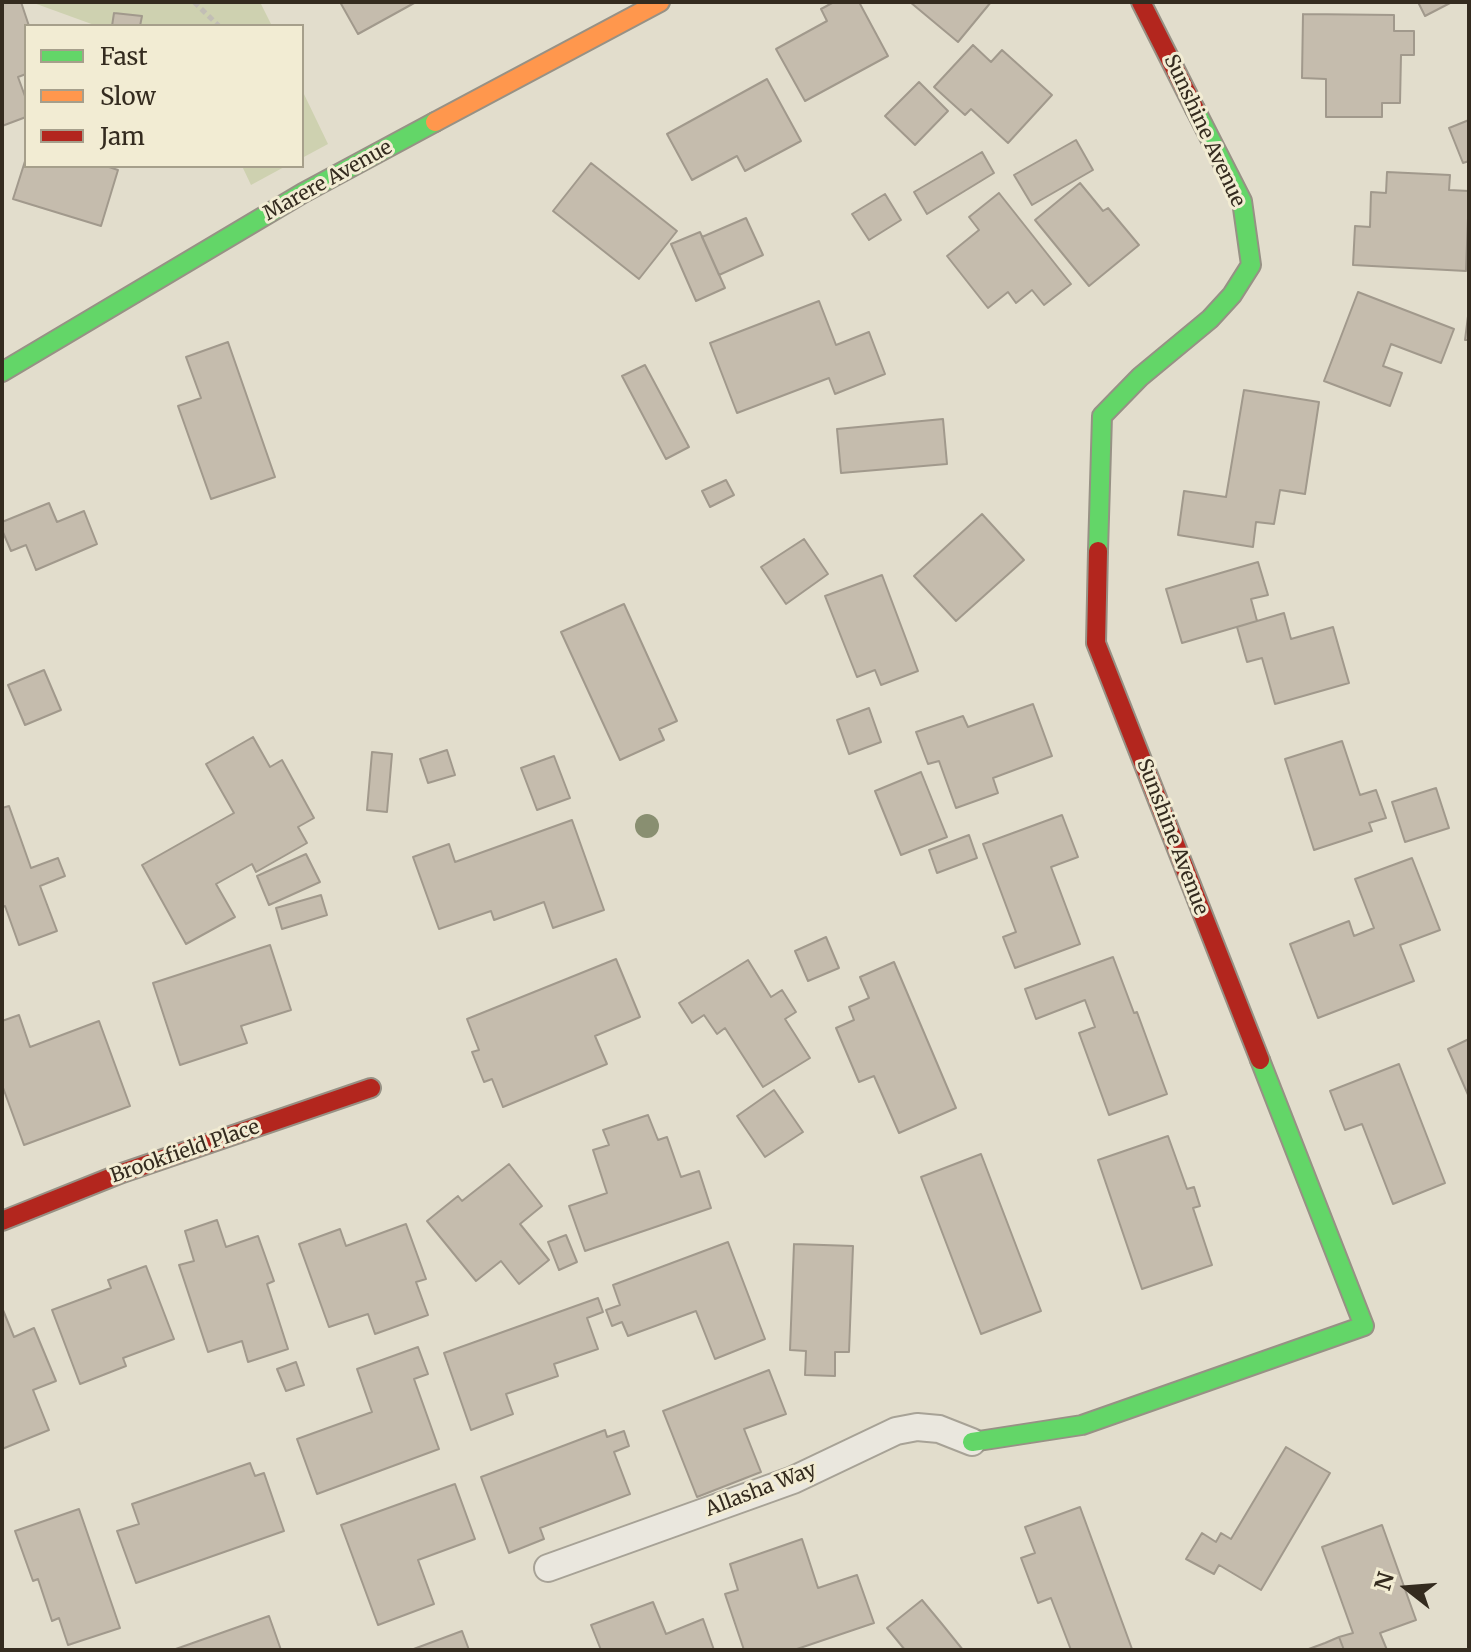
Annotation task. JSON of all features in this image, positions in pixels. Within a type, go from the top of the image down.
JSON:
[{"type":"street","name":"Marere Avenue","points":[[2,372],[303,193],[660,2]]},
{"type":"street","name":"Sunshine Avenue","points":[[972,1442],[1082,1425],[1364,1326],[1096,643],[1102,416],[1140,377],[1210,319],[1232,295],[1251,265],[1242,201],[1141,2]]},
{"type":"street","name":"Brookfield Place","points":[[2,1221],[122,1173],[371,1088]]},
{"type":"lane","name":"Allasha Way","points":[[548,1568],[793,1480],[896,1431],[917,1427],[939,1429],[972,1442]]},
{"type":"path","points":[[194,2],[217,24]]},
{"type":"green space","points":[[31,2],[260,2],[271,24],[92,24]]},
{"type":"green space","points":[[304,94],[328,144],[304,157]]},
{"type":"green space","points":[[243,168],[282,168],[251,185]]},
{"type":"building","points":[[2,2],[21,2],[28,24],[24,24],[24,75],[18,77],[24,94],[24,118],[2,126]]},
{"type":"building","points":[[340,2],[416,2],[358,34]]},
{"type":"building","points":[[834,2],[859,2],[888,56],[805,101],[776,49],[827,21],[821,9]]},
{"type":"building","points":[[910,2],[991,2],[958,42]]},
{"type":"building","points":[[1418,2],[1452,2],[1425,16]]},
{"type":"building","points":[[114,13],[142,16],[140,24],[112,24]]},
{"type":"building","points":[[1303,14],[1394,15],[1394,31],[1414,31],[1414,55],[1401,55],[1400,103],[1382,103],[1382,117],[1326,117],[1326,79],[1302,78]]},
{"type":"building","points":[[973,45],[991,62],[1002,50],[1052,95],[1008,143],[971,109],[965,115],[934,87]]},
{"type":"building","points":[[767,79],[801,141],[745,171],[737,156],[692,180],[667,134]]},
{"type":"building","points":[[919,82],[948,111],[915,145],[885,116]]},
{"type":"building","points":[[1469,120],[1469,161],[1463,163],[1449,128]]},
{"type":"building","points":[[1076,140],[1093,170],[1032,205],[1014,175]]},
{"type":"building","points":[[982,152],[994,173],[927,214],[914,192]]},
{"type":"building","points":[[591,163],[677,231],[639,279],[553,211]]},
{"type":"building","points":[[24,164],[24,168],[118,170],[101,226],[13,199]]},
{"type":"building","points":[[1387,172],[1450,175],[1449,190],[1469,191],[1466,271],[1353,265],[1355,226],[1370,227],[1371,192],[1386,193]]},
{"type":"building","points":[[1080,183],[1103,211],[1108,208],[1139,245],[1089,286],[1035,220]]},
{"type":"building","points":[[999,193],[1071,284],[1044,305],[1032,290],[1016,303],[1008,292],[988,308],[947,256],[979,230],[969,217]]},
{"type":"building","points":[[885,194],[901,220],[869,240],[852,214]]},
{"type":"building","points":[[746,218],[763,255],[719,275],[702,237]]},
{"type":"building","points":[[700,232],[725,288],[696,301],[671,244]]},
{"type":"building","points":[[1358,292],[1454,329],[1441,363],[1391,344],[1383,366],[1402,373],[1390,406],[1324,381]]},
{"type":"building","points":[[819,301],[836,345],[869,332],[885,374],[835,394],[829,378],[737,413],[710,343]]},
{"type":"building","points":[[1469,308],[1469,340],[1465,340]]},
{"type":"building","points":[[228,342],[275,477],[211,499],[178,406],[201,398],[186,357]]},
{"type":"building","points":[[645,365],[689,447],[666,459],[622,376]]},
{"type":"building","points":[[1244,390],[1319,402],[1305,494],[1280,490],[1274,524],[1256,522],[1253,547],[1178,535],[1184,491],[1226,497]]},
{"type":"building","points":[[943,419],[947,464],[841,473],[837,429]]},
{"type":"building","points":[[726,480],[734,495],[710,507],[702,491]]},
{"type":"building","points":[[49,503],[57,522],[84,511],[97,544],[36,570],[26,545],[11,551],[2,522]]},
{"type":"building","points":[[982,514],[1024,560],[956,621],[914,576]]},
{"type":"building","points":[[804,539],[828,574],[786,604],[761,567]]},
{"type":"building","points":[[1258,562],[1268,595],[1251,599],[1257,621],[1182,643],[1166,589]]},
{"type":"building","points":[[882,575],[918,671],[881,685],[875,670],[857,677],[825,596]]},
{"type":"building","points":[[624,604],[677,721],[659,729],[664,740],[620,760],[561,632]]},
{"type":"building","points":[[1284,613],[1291,639],[1333,627],[1349,683],[1275,704],[1262,658],[1247,662],[1237,627]]},
{"type":"building","points":[[44,670],[61,710],[25,725],[8,685]]},
{"type":"building","points":[[1033,704],[1052,756],[993,778],[998,793],[956,808],[939,761],[928,764],[916,732],[963,716],[968,727]]},
{"type":"building","points":[[869,708],[881,742],[849,754],[837,720]]},
{"type":"building","points":[[253,737],[270,767],[282,760],[314,818],[298,827],[307,843],[256,872],[252,864],[216,884],[235,917],[186,944],[142,865],[234,813],[206,764]]},
{"type":"building","points":[[1342,741],[1360,795],[1376,790],[1386,818],[1369,823],[1372,831],[1314,850],[1285,759]]},
{"type":"building","points":[[447,750],[455,775],[428,783],[420,759]]},
{"type":"building","points":[[372,752],[392,754],[387,812],[367,810]]},
{"type":"building","points":[[554,756],[570,798],[537,810],[521,768]]},
{"type":"building","points":[[921,772],[947,837],[901,855],[875,791]]},
{"type":"building","points":[[1436,788],[1449,828],[1405,842],[1392,802]]},
{"type":"building","points":[[9,806],[31,868],[58,858],[65,876],[40,886],[57,931],[19,945],[5,906],[2,907],[2,808]]},
{"type":"building","points":[[1062,815],[1078,857],[1051,867],[1080,944],[1015,968],[1003,937],[1016,932],[983,844]]},
{"type":"building","points":[[572,820],[604,910],[553,928],[544,902],[494,920],[491,911],[439,929],[413,857],[449,844],[455,862]]},
{"type":"building","points":[[969,835],[977,858],[937,873],[929,850]]},
{"type":"building","points":[[306,854],[320,882],[269,905],[257,876]]},
{"type":"building","points":[[1412,858],[1440,930],[1400,945],[1414,981],[1318,1018],[1290,944],[1349,921],[1354,936],[1374,928],[1355,879]]},
{"type":"building","points":[[321,895],[327,915],[282,929],[276,908]]},
{"type":"building","points":[[826,937],[839,968],[808,981],[795,951]]},
{"type":"building","points":[[270,945],[291,1010],[241,1026],[247,1043],[180,1065],[153,983]]},
{"type":"building","points":[[1113,957],[1167,1094],[1109,1115],[1079,1033],[1095,1027],[1085,1000],[1036,1019],[1025,989]]},
{"type":"building","points":[[616,959],[640,1017],[595,1036],[607,1064],[503,1107],[492,1079],[484,1082],[472,1052],[479,1050],[467,1019]]},
{"type":"building","points":[[748,960],[771,997],[782,990],[796,1012],[785,1019],[810,1058],[763,1087],[725,1028],[717,1034],[704,1015],[692,1023],[679,1003]]},
{"type":"building","points":[[894,962],[956,1108],[899,1133],[874,1076],[859,1082],[836,1028],[854,1020],[849,1007],[869,998],[860,977]]},
{"type":"building","points":[[19,1015],[30,1047],[99,1021],[130,1106],[24,1145],[2,1085],[2,1021]]},
{"type":"building","points":[[1469,1039],[1469,1097],[1448,1049]]},
{"type":"building","points":[[1399,1064],[1445,1183],[1393,1204],[1362,1124],[1345,1130],[1330,1091]]},
{"type":"building","points":[[774,1090],[803,1132],[765,1157],[737,1116]]},
{"type":"building","points":[[648,1115],[658,1140],[667,1137],[681,1177],[699,1171],[711,1208],[585,1251],[569,1206],[607,1193],[593,1150],[609,1145],[603,1130]]},
{"type":"building","points":[[1168,1136],[1187,1189],[1194,1187],[1200,1206],[1193,1208],[1212,1265],[1142,1289],[1098,1160]]},
{"type":"building","points":[[981,1154],[1041,1311],[981,1334],[921,1177]]},
{"type":"building","points":[[509,1164],[542,1206],[520,1224],[549,1260],[519,1284],[501,1261],[476,1281],[427,1221],[458,1196],[462,1201]]},
{"type":"building","points":[[217,1220],[226,1247],[258,1236],[274,1281],[267,1284],[288,1349],[248,1362],[242,1341],[208,1352],[179,1265],[194,1261],[185,1231]]},
{"type":"building","points":[[406,1224],[426,1279],[416,1282],[428,1315],[375,1334],[368,1314],[329,1327],[299,1244],[340,1229],[346,1246]]},
{"type":"building","points":[[566,1235],[577,1262],[559,1270],[548,1242]]},
{"type":"building","points":[[728,1242],[765,1339],[715,1359],[696,1311],[628,1336],[622,1322],[612,1326],[606,1310],[620,1305],[613,1285]]},
{"type":"building","points":[[794,1244],[853,1246],[849,1352],[835,1352],[835,1376],[805,1375],[806,1351],[790,1350]]},
{"type":"building","points":[[146,1266],[174,1339],[123,1358],[126,1366],[80,1384],[52,1310],[111,1288],[108,1280]]},
{"type":"building","points":[[598,1298],[603,1312],[587,1318],[598,1349],[554,1364],[558,1376],[506,1394],[513,1414],[471,1430],[444,1353]]},
{"type":"building","points":[[3,1310],[14,1337],[34,1328],[56,1381],[33,1390],[49,1430],[2,1449]]},
{"type":"building","points":[[418,1347],[428,1374],[414,1379],[439,1449],[317,1494],[297,1439],[372,1412],[357,1369]]},
{"type":"building","points":[[296,1362],[304,1385],[286,1391],[277,1369]]},
{"type":"building","points":[[769,1370],[786,1414],[744,1429],[761,1472],[697,1497],[663,1411]]},
{"type":"building","points":[[605,1430],[607,1437],[624,1431],[629,1446],[614,1452],[630,1494],[540,1528],[544,1539],[509,1553],[481,1477]]},
{"type":"building","points":[[1286,1447],[1330,1473],[1261,1590],[1219,1565],[1214,1574],[1186,1559],[1202,1533],[1216,1542],[1221,1533],[1231,1539]]},
{"type":"building","points":[[250,1463],[255,1476],[264,1473],[284,1531],[136,1583],[117,1531],[139,1524],[132,1504]]},
{"type":"building","points":[[455,1484],[475,1539],[418,1560],[434,1604],[378,1625],[341,1525]]},
{"type":"building","points":[[1080,1507],[1132,1649],[1071,1650],[1051,1598],[1038,1603],[1021,1558],[1035,1553],[1025,1527]]},
{"type":"building","points":[[79,1509],[120,1628],[68,1645],[59,1618],[52,1621],[38,1579],[33,1581],[15,1531]]},
{"type":"building","points":[[1382,1525],[1416,1620],[1380,1633],[1387,1650],[1344,1650],[1339,1637],[1353,1633],[1322,1547]]},
{"type":"building","points":[[802,1539],[818,1588],[857,1575],[874,1623],[794,1650],[744,1650],[725,1594],[738,1590],[730,1564]]},
{"type":"building","points":[[922,1600],[963,1650],[905,1650],[887,1628]]},
{"type":"building","points":[[653,1602],[666,1634],[703,1619],[714,1650],[601,1650],[591,1625]]},
{"type":"building","points":[[269,1616],[281,1650],[173,1650]]},
{"type":"building","points":[[462,1631],[469,1650],[411,1650]]},
{"type":"building","points":[[1339,1637],[1344,1650],[1306,1650],[1325,1643]]},
{"type":"traffic: fast","points":[[1098,551],[1102,416],[1140,377],[1210,319],[1232,295],[1251,265],[1242,201],[1195,109]]},
{"type":"traffic: fast","points":[[2,372],[303,193],[435,122]]},
{"type":"traffic: fast","points":[[972,1442],[1082,1425],[1364,1326],[1260,1060]]},
{"type":"traffic: slow","points":[[435,122],[660,2]]},
{"type":"traffic: jam","points":[[1141,2],[1195,109]]},
{"type":"traffic: jam","points":[[1098,551],[1096,643],[1260,1060]]},
{"type":"traffic: jam","points":[[2,1221],[122,1173],[371,1088]]}]
